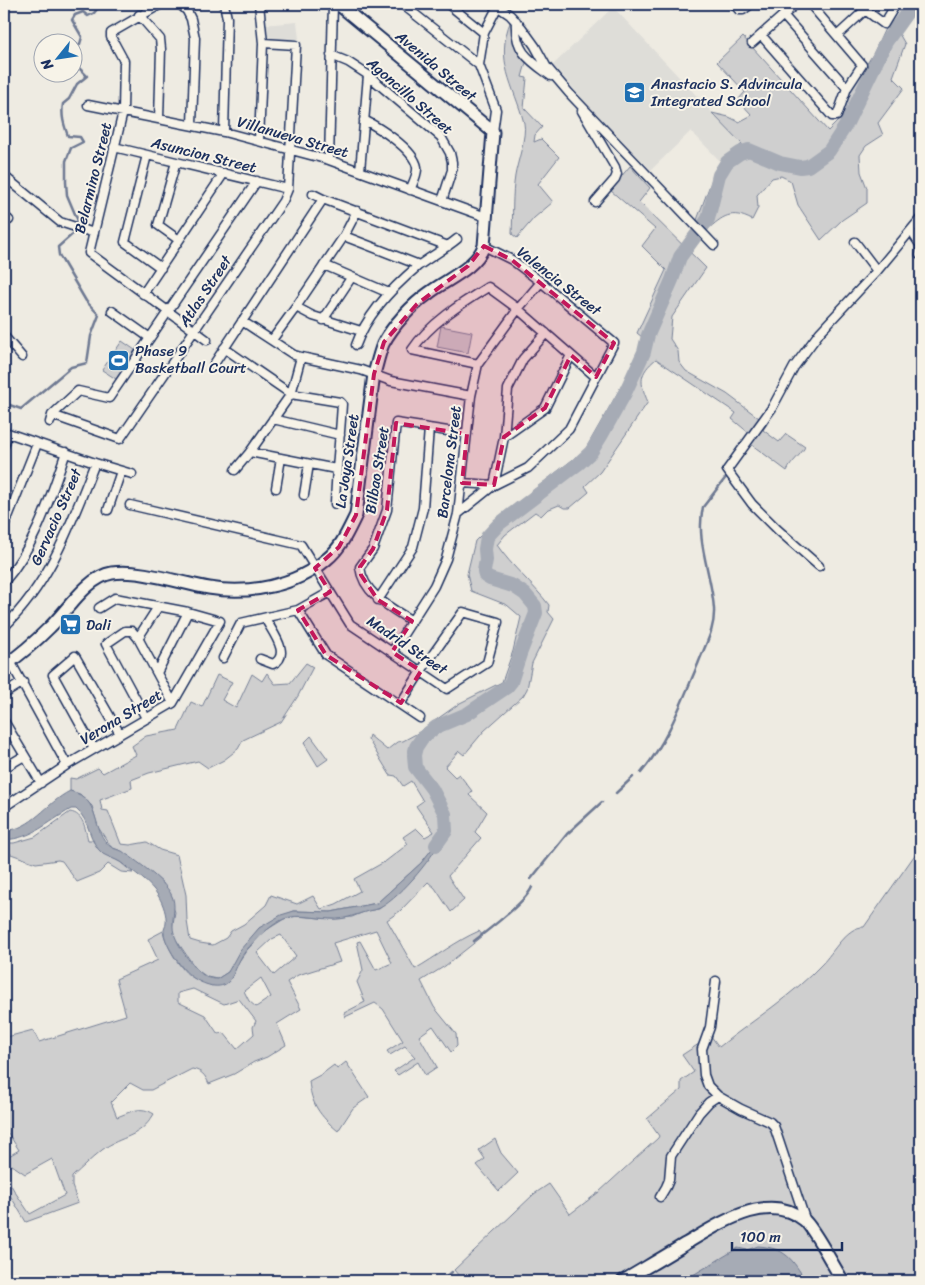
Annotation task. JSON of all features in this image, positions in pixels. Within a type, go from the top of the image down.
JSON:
[{"type":"street","points":[[159,119],[160,39],[139,15],[161,4]]},
{"type":"street","points":[[180,4],[191,19],[195,38],[192,125]]},
{"type":"street","points":[[224,4],[227,18],[224,132]]},
{"type":"street","points":[[259,4],[263,43],[259,141]]},
{"type":"street","points":[[329,160],[333,4]]},
{"type":"street","name":"Avenida Street","points":[[338,4],[493,132]]},
{"type":"street","points":[[402,4],[479,65]]},
{"type":"street","points":[[448,4],[484,32]]},
{"type":"street","points":[[734,4],[739,10],[743,10],[751,4]]},
{"type":"street","points":[[752,43],[796,4]]},
{"type":"street","points":[[761,35],[834,117],[838,114],[847,88],[862,65],[810,4]]},
{"type":"street","points":[[857,4],[881,24],[885,24],[896,4]]},
{"type":"street","points":[[484,246],[496,110],[479,65],[484,32],[497,5],[516,21],[535,46],[546,66],[569,93],[714,245]]},
{"type":"street","points":[[838,35],[864,11]]},
{"type":"street","name":"Belarmino Street","points":[[139,15],[111,32],[111,37],[124,61],[123,112],[89,253],[207,340]]},
{"type":"street","points":[[783,16],[847,88]]},
{"type":"street","points":[[516,21],[518,43],[525,56],[551,77],[584,114],[615,167],[617,174],[615,179],[595,202]]},
{"type":"street","name":"Atlas Street","points":[[150,338],[109,398],[78,391],[51,418],[120,440],[283,201],[288,189],[296,45],[263,43]]},
{"type":"street","name":"Agoncillo Street","points":[[331,55],[348,62],[368,75],[441,137],[450,153],[452,170],[442,201]]},
{"type":"street","points":[[360,172],[368,75]]},
{"type":"street","name":"Villanueva Street","points":[[88,105],[224,132],[329,160],[486,217]]},
{"type":"street","points":[[364,120],[377,127],[411,154],[417,167],[410,190]]},
{"type":"street","name":"Asuncion Street","points":[[114,147],[288,189]]},
{"type":"street","points":[[147,155],[125,242],[161,268]]},
{"type":"street","points":[[176,162],[158,225],[179,240]]},
{"type":"street","points":[[143,294],[224,174]]},
{"type":"street","points":[[4,176],[60,222],[94,234]]},
{"type":"street","points":[[112,311],[150,338],[257,181]]},
{"type":"street","points":[[313,194],[448,246]]},
{"type":"street","points":[[214,364],[323,199]]},
{"type":"street","points":[[272,340],[344,236],[357,211]]},
{"type":"street","points":[[819,566],[752,504],[727,470],[772,408],[794,368],[820,332],[877,271],[921,218]]},
{"type":"street","points":[[911,231],[921,246],[920,255]]},
{"type":"street","points":[[344,236],[419,266]]},
{"type":"street","points":[[356,346],[361,331],[389,293],[419,266],[457,239]]},
{"type":"street","points":[[855,242],[877,271]]},
{"type":"street","name":"Valencia Street","points":[[484,246],[512,260],[542,282],[614,343],[596,377]]},
{"type":"street","name":"La Joya Street","points":[[7,664],[51,627],[87,586],[111,573],[134,573],[209,588],[234,590],[274,586],[315,568],[328,559],[347,536],[356,515],[374,374],[384,342],[404,317],[429,292],[460,273],[481,254],[484,246]]},
{"type":"street","points":[[324,266],[389,293]]},
{"type":"street","points":[[323,320],[351,278]]},
{"type":"street","name":"Barcelona Street","points":[[392,652],[434,586],[446,559],[458,514],[471,396],[478,364],[518,309],[542,282]]},
{"type":"street","points":[[458,514],[494,485],[528,468],[569,429],[596,377],[518,309],[488,287],[452,309],[412,350],[478,364]]},
{"type":"street","points":[[296,307],[323,320],[361,331]]},
{"type":"street","points":[[242,321],[301,357],[374,374],[391,381],[471,396]]},
{"type":"street","points":[[494,485],[504,437],[508,389],[523,359],[546,333]]},
{"type":"street","points":[[4,336],[22,357]]},
{"type":"street","points":[[224,348],[291,394],[340,402],[342,404],[334,504]]},
{"type":"street","points":[[504,437],[545,408],[571,355]]},
{"type":"street","points":[[235,470],[291,394],[301,357]]},
{"type":"street","points":[[273,419],[340,435]]},
{"type":"street","name":"Bilbao Street","points":[[412,621],[378,600],[361,575],[360,567],[373,549],[387,510],[396,423],[467,434]]},
{"type":"street","points":[[378,600],[413,547],[422,508],[429,428]]},
{"type":"street","points":[[4,446],[8,433],[132,474]]},
{"type":"street","points":[[4,527],[37,444]]},
{"type":"street","points":[[4,582],[14,570],[44,516],[66,452]]},
{"type":"street","points":[[250,452],[336,469]]},
{"type":"street","points":[[276,488],[281,458]]},
{"type":"street","name":"Gervacio Street","points":[[4,627],[13,619],[44,578],[60,551],[95,463]]},
{"type":"street","points":[[304,495],[310,464]]},
{"type":"street","points":[[108,510],[121,471]]},
{"type":"street","points":[[462,483],[494,485]]},
{"type":"street","name":"Madrid Street","points":[[130,505],[302,545],[350,624],[421,672],[447,689],[488,663],[498,622],[463,612],[421,672]]},
{"type":"street","points":[[223,658],[241,623],[298,610],[330,592]]},
{"type":"street","points":[[99,608],[115,598],[188,612],[157,673]]},
{"type":"street","points":[[138,638],[158,607]]},
{"type":"street","points":[[298,610],[326,655],[401,703],[420,718]]},
{"type":"street","name":"Verona Street","points":[[4,807],[67,765],[173,703],[220,620],[188,612]]},
{"type":"street","points":[[260,660],[274,664],[282,657],[282,650],[265,618]]},
{"type":"street","points":[[146,718],[106,644],[125,631],[132,631],[138,638],[173,703]]},
{"type":"street","points":[[94,749],[53,675],[75,656],[120,734]]},
{"type":"street","points":[[7,664],[23,682],[67,765]]},
{"type":"street","points":[[401,703],[421,672]]},
{"type":"street","points":[[4,694],[23,682]]},
{"type":"street","points":[[5,726],[40,783]]},
{"type":"street","points":[[4,768],[24,756]]},
{"type":"street","points":[[716,981],[710,1028],[702,1049],[704,1075],[708,1086],[718,1096],[770,1122],[774,1126],[806,1222],[843,1281]]},
{"type":"street","points":[[660,1197],[669,1180],[671,1156],[699,1113],[718,1096]]},
{"type":"street","points":[[623,1281],[717,1226],[743,1214],[773,1209],[797,1214],[806,1222]]},
{"type":"highlighted area","points":[[484,246],[512,260],[614,343],[596,377],[571,355],[545,408],[504,437],[494,485],[462,483],[467,434],[396,423],[387,510],[373,549],[360,567],[361,575],[378,600],[412,621],[392,652],[421,671],[401,703],[326,655],[298,610],[330,592],[315,568],[339,547],[356,515],[374,374],[384,342],[417,304],[468,266]]},
{"type":"shaded area","name":"Anastacio S. Advincula Integrated School","points":[[613,7],[742,144],[721,162],[691,131],[651,170],[585,102],[553,65]]},
{"type":"shaded area","points":[[890,18],[905,44],[893,77],[904,88],[878,123],[883,135],[866,146],[860,155],[861,172],[867,188],[867,203],[842,220],[821,240],[798,205],[791,181],[781,176],[772,178],[757,195],[758,208],[752,220],[738,215],[728,216],[707,230],[697,220],[715,171],[721,162],[742,144],[712,113],[729,117],[739,122],[752,115],[738,100],[745,92],[717,62],[743,37],[828,131],[838,121],[851,89],[873,54]]},
{"type":"shaded area","points":[[511,20],[520,33],[513,43],[526,63],[522,77],[527,78],[524,108],[542,127],[535,135],[534,142],[541,139],[559,157],[538,184],[553,202],[534,218],[517,238],[512,234],[513,190],[525,128],[507,73],[505,61],[504,48]]},
{"type":"shaded area","points":[[297,22],[299,39],[265,42],[263,25]]},
{"type":"shaded area","points":[[630,166],[650,188],[639,202],[706,268],[672,317],[670,339],[678,351],[679,362],[686,371],[727,394],[767,424],[763,430],[779,442],[786,434],[805,447],[787,471],[744,439],[749,433],[732,419],[736,413],[656,359],[646,369],[642,378],[643,389],[648,402],[600,472],[585,486],[589,492],[570,508],[564,508],[559,505],[547,510],[541,516],[535,512],[505,535],[497,545],[549,605],[548,612],[554,619],[532,663],[527,689],[523,696],[484,731],[464,755],[459,751],[445,767],[455,777],[459,774],[472,791],[469,795],[487,812],[475,832],[481,838],[448,876],[464,900],[451,912],[435,888],[428,882],[400,911],[387,920],[415,969],[454,944],[479,931],[483,936],[445,966],[421,981],[434,1007],[456,1034],[457,1046],[451,1052],[433,1026],[419,1036],[437,1067],[425,1075],[418,1062],[398,1075],[394,1071],[415,1057],[405,1046],[390,1055],[387,1051],[403,1041],[383,1009],[375,1003],[345,1017],[344,1013],[365,1002],[357,982],[363,970],[357,942],[360,941],[376,970],[392,963],[376,930],[333,943],[340,962],[298,975],[287,982],[301,1009],[277,1024],[286,1045],[234,1074],[209,1084],[203,1074],[192,1069],[151,1090],[143,1090],[130,1083],[111,1102],[117,1117],[136,1110],[149,1111],[154,1114],[142,1128],[109,1145],[72,1177],[72,1186],[78,1203],[26,1222],[4,1185],[4,1173],[30,1214],[65,1195],[52,1159],[25,1174],[12,1165],[4,1169],[4,1159],[19,1150],[8,1133],[4,1131],[4,1030],[7,1037],[33,1030],[39,1042],[126,1015],[116,979],[158,960],[148,939],[163,931],[167,943],[182,968],[192,977],[212,986],[234,972],[247,950],[265,931],[284,919],[296,916],[333,919],[352,917],[366,911],[379,909],[412,880],[445,834],[421,863],[377,903],[331,912],[294,911],[259,928],[228,972],[217,979],[207,977],[196,969],[175,938],[172,929],[175,912],[163,883],[121,851],[111,847],[98,827],[92,806],[80,794],[70,791],[70,778],[76,779],[98,768],[103,773],[136,755],[132,746],[146,736],[178,730],[191,702],[202,707],[217,675],[232,682],[222,700],[236,708],[252,674],[262,681],[267,673],[275,684],[290,683],[306,663],[313,667],[298,696],[281,722],[243,740],[238,749],[224,760],[208,768],[198,761],[149,773],[131,780],[132,788],[100,800],[102,810],[108,811],[121,844],[130,845],[147,842],[160,850],[177,855],[186,895],[190,940],[213,945],[226,938],[231,931],[244,924],[266,905],[271,895],[297,904],[313,896],[321,909],[336,904],[360,891],[354,879],[386,861],[408,844],[403,837],[416,828],[425,837],[434,832],[416,806],[423,801],[411,781],[403,786],[396,776],[390,775],[368,739],[369,735],[387,750],[397,742],[416,734],[460,703],[502,682],[513,651],[521,617],[507,605],[471,591],[467,574],[475,541],[500,516],[585,450],[647,341],[637,333],[666,270],[642,246],[655,229],[610,190]],"holes":[[[281,935],[296,956],[274,975],[257,953],[272,939]],[[261,978],[271,997],[256,1007],[249,1001],[244,991]],[[193,989],[224,1004],[239,999],[256,1021],[253,1027],[254,1034],[237,1049],[224,1033],[218,1034],[205,1015],[178,1002],[178,993]]]},
{"type":"shaded area","points":[[441,326],[472,332],[468,353],[437,347]]},
{"type":"shaded area","name":"Phase 9 Basketball Court","points":[[122,341],[135,350],[116,379],[102,370]]},
{"type":"shaded area","points":[[311,736],[328,759],[318,766],[304,743]]},
{"type":"shaded area","points":[[70,791],[80,795],[87,801],[92,808],[100,833],[111,847],[122,851],[156,877],[171,894],[174,902],[173,927],[176,940],[190,962],[206,977],[214,979],[228,972],[240,950],[259,928],[281,915],[294,911],[331,912],[377,903],[421,863],[446,831],[435,851],[418,874],[398,894],[380,908],[341,919],[302,916],[284,919],[267,930],[250,946],[226,984],[211,986],[188,974],[171,950],[164,933],[165,913],[156,892],[136,873],[120,862],[103,854],[98,849],[84,819],[76,809],[71,809],[32,833],[4,840],[4,831],[23,826]]},
{"type":"shaded area","points":[[70,812],[75,813],[81,819],[88,840],[92,840],[103,853],[120,862],[133,873],[121,872],[108,864],[99,873],[77,882],[62,861],[36,863],[11,854],[4,857],[4,843],[14,843],[35,837]]},
{"type":"shaded area","points":[[921,846],[921,1281],[463,1281],[454,1270],[534,1194],[549,1184],[570,1214],[599,1192],[658,1138],[659,1136],[647,1119],[681,1090],[681,1081],[694,1072],[682,1055],[711,1036],[719,1047],[798,987],[822,964],[846,935],[858,928],[864,927]]},
{"type":"shaded area","points":[[346,1062],[369,1097],[353,1108],[338,1131],[326,1120],[314,1103],[309,1081],[334,1065],[337,1069]]},
{"type":"shaded area","points":[[495,1139],[501,1153],[518,1173],[499,1191],[477,1165],[485,1159],[479,1150]]},
{"type":"shaded area","points":[[758,1246],[782,1252],[797,1267],[806,1281],[683,1281],[738,1248],[747,1250]]},
{"type":"waterway","points":[[79,32],[72,20],[75,15],[83,12],[88,16],[94,13],[101,4]]},
{"type":"waterway","points":[[436,845],[446,831],[445,814],[432,789],[415,767],[414,755],[416,747],[422,738],[436,727],[467,714],[507,687],[511,682],[536,613],[535,606],[525,594],[513,586],[485,576],[487,537],[499,524],[591,452],[625,393],[644,352],[648,335],[680,257],[708,219],[719,175],[727,162],[740,153],[749,150],[780,163],[800,167],[808,166],[829,151],[846,125],[886,42],[913,4]]},
{"type":"waterway","points":[[82,71],[87,76],[82,80]]},
{"type":"waterway","points":[[4,403],[21,409],[71,367],[87,363],[91,336],[99,315],[86,301],[59,255],[58,247],[75,232],[78,221],[67,195],[66,161],[71,148],[83,142],[80,137],[68,136],[63,120],[62,108],[80,82]]},
{"type":"waterway","points":[[641,773],[651,761],[674,720],[711,631],[714,617],[713,596],[702,545],[701,520],[703,507],[727,476]]},
{"type":"waterway","points":[[616,793],[633,777]]},
{"type":"waterway","points":[[531,879],[567,834],[602,802]]},
{"type":"waterway","points":[[474,941],[515,908],[532,887]]},
{"type":"waterway","points":[[442,1281],[452,1272]]},
{"type":"place","name":"Anastacio S. Advincula Integrated School","points":[[635,93]]},
{"type":"place","name":"Phase 9 Basketball Court","points":[[119,360]]},
{"type":"place","name":"Dali","points":[[70,625]]}]
